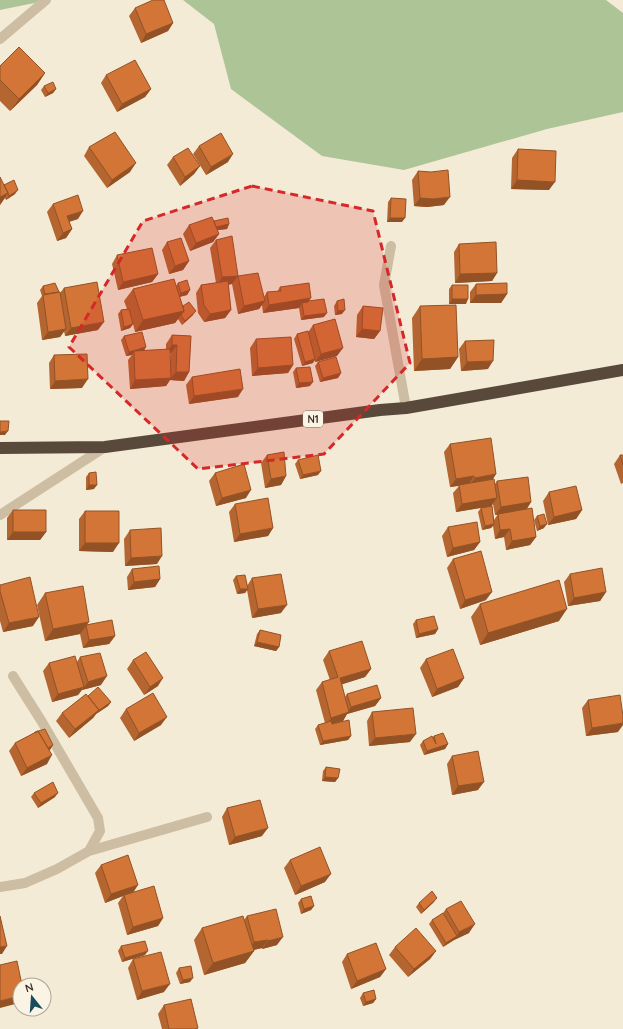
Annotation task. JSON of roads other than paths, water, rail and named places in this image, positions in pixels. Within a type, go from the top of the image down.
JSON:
[{"type":"highway","name":"N1","points":[[0,448],[105,447],[380,410],[406,408],[623,370]]},
{"type":"street","points":[[0,39],[46,0]]},
{"type":"street","points":[[391,246],[384,285],[406,408]]},
{"type":"street","points":[[0,515],[105,447]]},
{"type":"street","points":[[13,676],[42,722],[98,818],[100,831],[89,851]]},
{"type":"street","points":[[0,887],[25,882],[56,870],[89,851],[207,817]]}]
